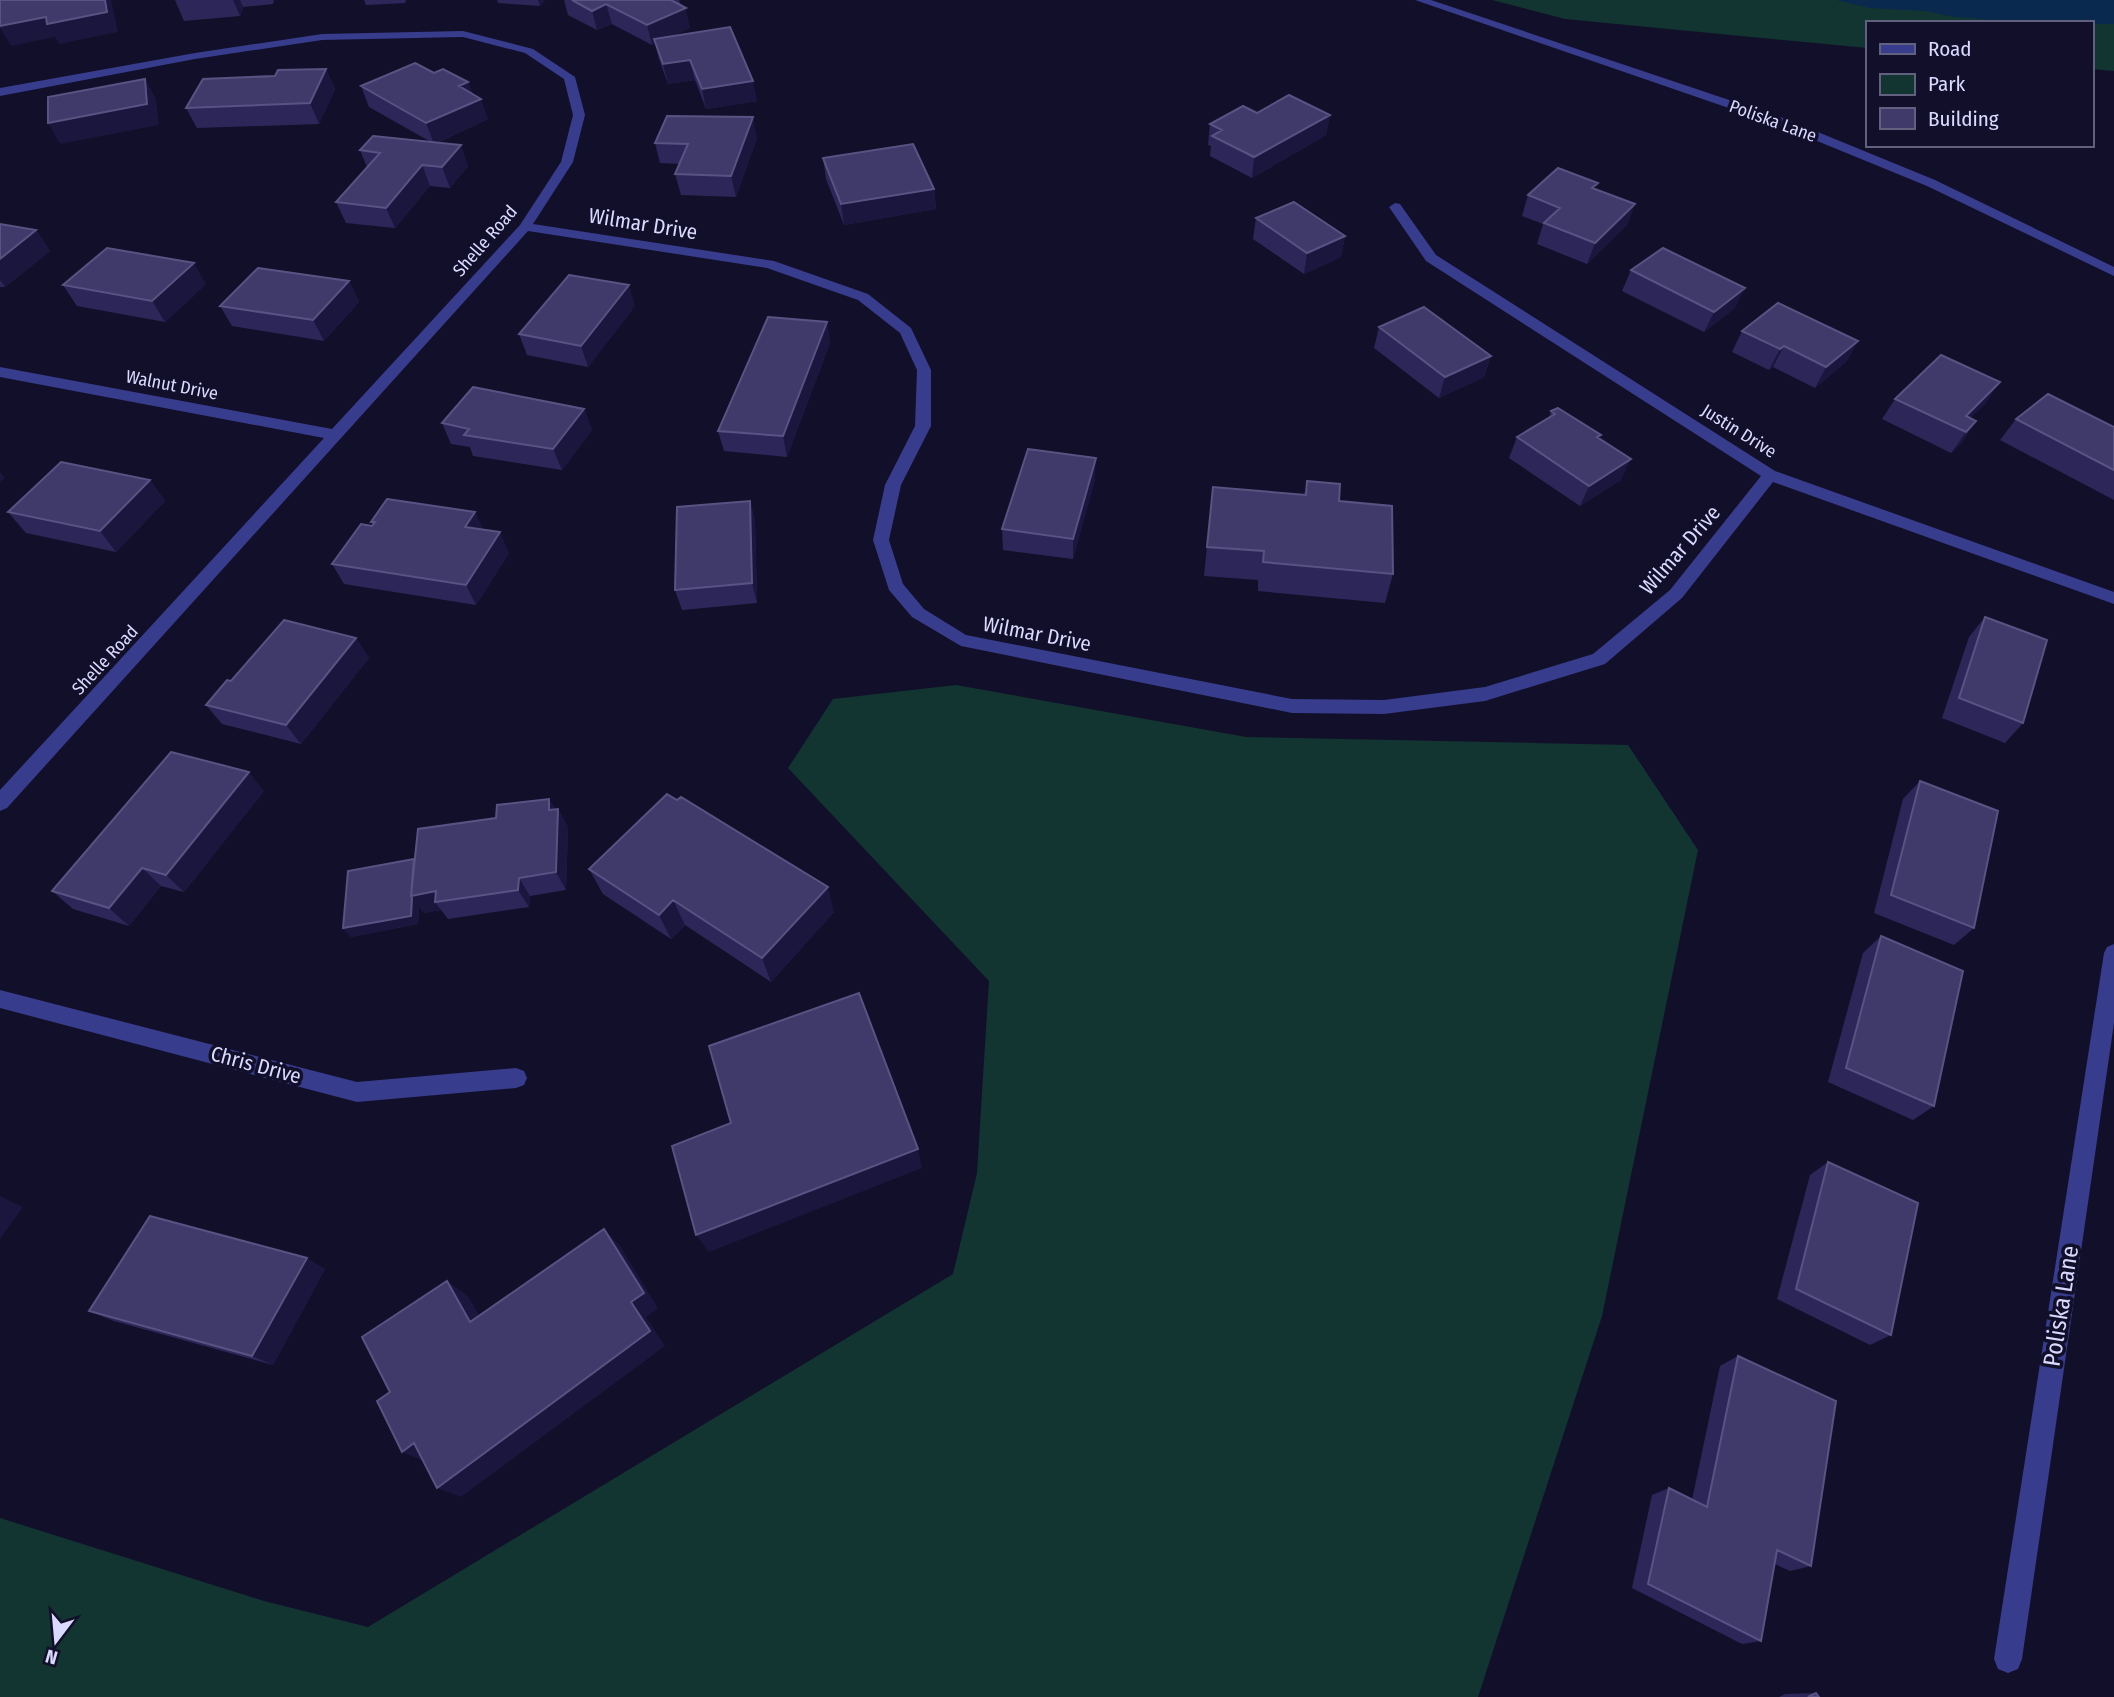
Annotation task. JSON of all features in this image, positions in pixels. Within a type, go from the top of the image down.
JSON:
[{"type":"street","name":"Poliska Lane","points":[[1420,0],[1782,122],[1931,183],[2114,272]]},
{"type":"street","name":"Shelle Road","points":[[0,92],[195,56],[322,37],[463,34],[529,51],[569,77],[579,115],[567,162],[525,227],[0,803]]},
{"type":"street","name":"Justin Drive","points":[[1395,207],[1431,258],[1770,474],[2114,598]]},
{"type":"street","name":"Wilmar Drive","points":[[525,227],[769,264],[863,297],[906,331],[924,370],[923,426],[893,485],[881,540],[895,586],[918,613],[961,640],[1292,706],[1384,707],[1485,694],[1599,659],[1676,594],[1770,474]]},
{"type":"street","name":"Walnut Drive","points":[[0,372],[337,435]]},
{"type":"street","name":"Poliska Lane","points":[[2008,1659],[2114,953]]},
{"type":"street","name":"Chris Drive","points":[[0,999],[358,1092],[516,1078]]},
{"type":"green space","points":[[1492,0],[2114,0],[2114,71],[2093,69],[2093,21],[1866,21],[1866,48],[1565,19]]},
{"type":"green space","points":[[956,685],[1246,737],[1628,745],[1698,850],[1602,1316],[1478,1697],[0,1697],[0,1518],[264,1601],[368,1627],[953,1274],[977,1173],[989,981],[788,768],[833,699]]},
{"type":"water","points":[[1836,0],[2114,0],[2114,24],[2093,24],[2093,21],[2005,21],[1954,17],[1925,11],[1870,8]]},
{"type":"building","points":[[0,0],[105,0],[107,12],[47,24],[46,17],[0,26]]},
{"type":"building","points":[[572,0],[671,0],[686,8],[647,25],[606,4],[592,11]]},
{"type":"building","points":[[730,27],[753,81],[702,89],[690,60],[663,64],[654,39]]},
{"type":"building","points":[[415,63],[434,73],[443,69],[468,82],[459,86],[481,99],[426,123],[361,86]]},
{"type":"building","points":[[326,69],[310,103],[186,108],[203,79],[275,76],[278,70]]},
{"type":"building","points":[[145,79],[147,104],[48,123],[48,97]]},
{"type":"building","points":[[1289,95],[1330,115],[1254,157],[1212,136],[1222,130],[1210,124],[1243,106],[1257,113]]},
{"type":"building","points":[[667,116],[753,117],[731,176],[675,174],[688,144],[655,143]]},
{"type":"building","points":[[373,136],[461,145],[442,167],[422,165],[386,208],[336,202],[380,153],[360,150]]},
{"type":"building","points":[[913,144],[934,189],[841,204],[823,158]]},
{"type":"building","points":[[1558,168],[1598,183],[1592,188],[1635,204],[1595,243],[1544,223],[1560,208],[1528,195]]},
{"type":"building","points":[[1294,202],[1345,236],[1307,253],[1256,218]]},
{"type":"building","points":[[0,224],[36,230],[0,259]]},
{"type":"building","points":[[107,248],[194,263],[152,301],[63,285]]},
{"type":"building","points":[[1663,248],[1745,288],[1714,312],[1631,270]]},
{"type":"building","points":[[258,268],[349,281],[313,320],[220,306]]},
{"type":"building","points":[[569,275],[629,285],[581,346],[519,334]]},
{"type":"building","points":[[1778,303],[1858,341],[1826,367],[1784,346],[1780,349],[1742,331]]},
{"type":"building","points":[[1424,307],[1491,356],[1445,377],[1379,327]]},
{"type":"building","points":[[768,317],[827,322],[783,436],[718,431]]},
{"type":"building","points":[[1941,355],[2000,382],[1966,416],[1976,421],[1966,432],[1895,399]]},
{"type":"building","points":[[473,387],[584,409],[553,449],[464,435],[469,429],[442,423]]},
{"type":"building","points":[[2048,394],[2114,427],[2114,470],[2016,419]]},
{"type":"building","points":[[1558,408],[1601,435],[1597,437],[1631,459],[1589,486],[1517,437],[1555,414],[1551,411]]},
{"type":"building","points":[[1028,449],[1096,458],[1073,539],[1002,529]]},
{"type":"building","points":[[61,462],[150,480],[100,531],[8,512]]},
{"type":"building","points":[[1307,481],[1340,484],[1339,501],[1392,506],[1393,574],[1263,562],[1264,551],[1207,547],[1213,487],[1306,495]]},
{"type":"building","points":[[387,499],[475,512],[465,527],[500,532],[466,585],[332,564],[361,524],[372,526],[375,522],[371,522]]},
{"type":"building","points":[[750,501],[752,583],[675,590],[677,507]]},
{"type":"building","points":[[1985,617],[2047,640],[2023,723],[1959,698]]},
{"type":"building","points":[[284,620],[356,638],[286,725],[206,705],[227,680],[231,681]]},
{"type":"building","points":[[171,752],[249,772],[166,875],[142,868],[109,908],[52,891]]},
{"type":"building","points":[[1920,781],[1998,811],[1974,928],[1891,895]]},
{"type":"building","points":[[667,794],[677,800],[681,797],[828,887],[762,958],[673,900],[659,915],[589,869]]},
{"type":"building","points":[[549,799],[549,810],[558,809],[556,872],[519,878],[518,890],[435,902],[436,891],[411,896],[418,829],[496,818],[497,805]]},
{"type":"building","points":[[414,859],[411,916],[343,928],[348,871]]},
{"type":"building","points":[[1881,936],[1963,971],[1934,1106],[1846,1068]]},
{"type":"building","points":[[859,993],[918,1149],[696,1235],[672,1146],[731,1123],[709,1046]]},
{"type":"building","points":[[1828,1162],[1918,1203],[1891,1335],[1796,1289]]},
{"type":"building","points":[[150,1216],[307,1258],[252,1356],[89,1311]]},
{"type":"building","points":[[604,1229],[644,1293],[631,1302],[650,1331],[437,1488],[414,1443],[402,1452],[377,1401],[390,1392],[362,1337],[447,1281],[470,1322]]},
{"type":"building","points":[[1738,1356],[1836,1401],[1811,1566],[1777,1550],[1761,1641],[1648,1584],[1669,1488],[1707,1507]]}]
